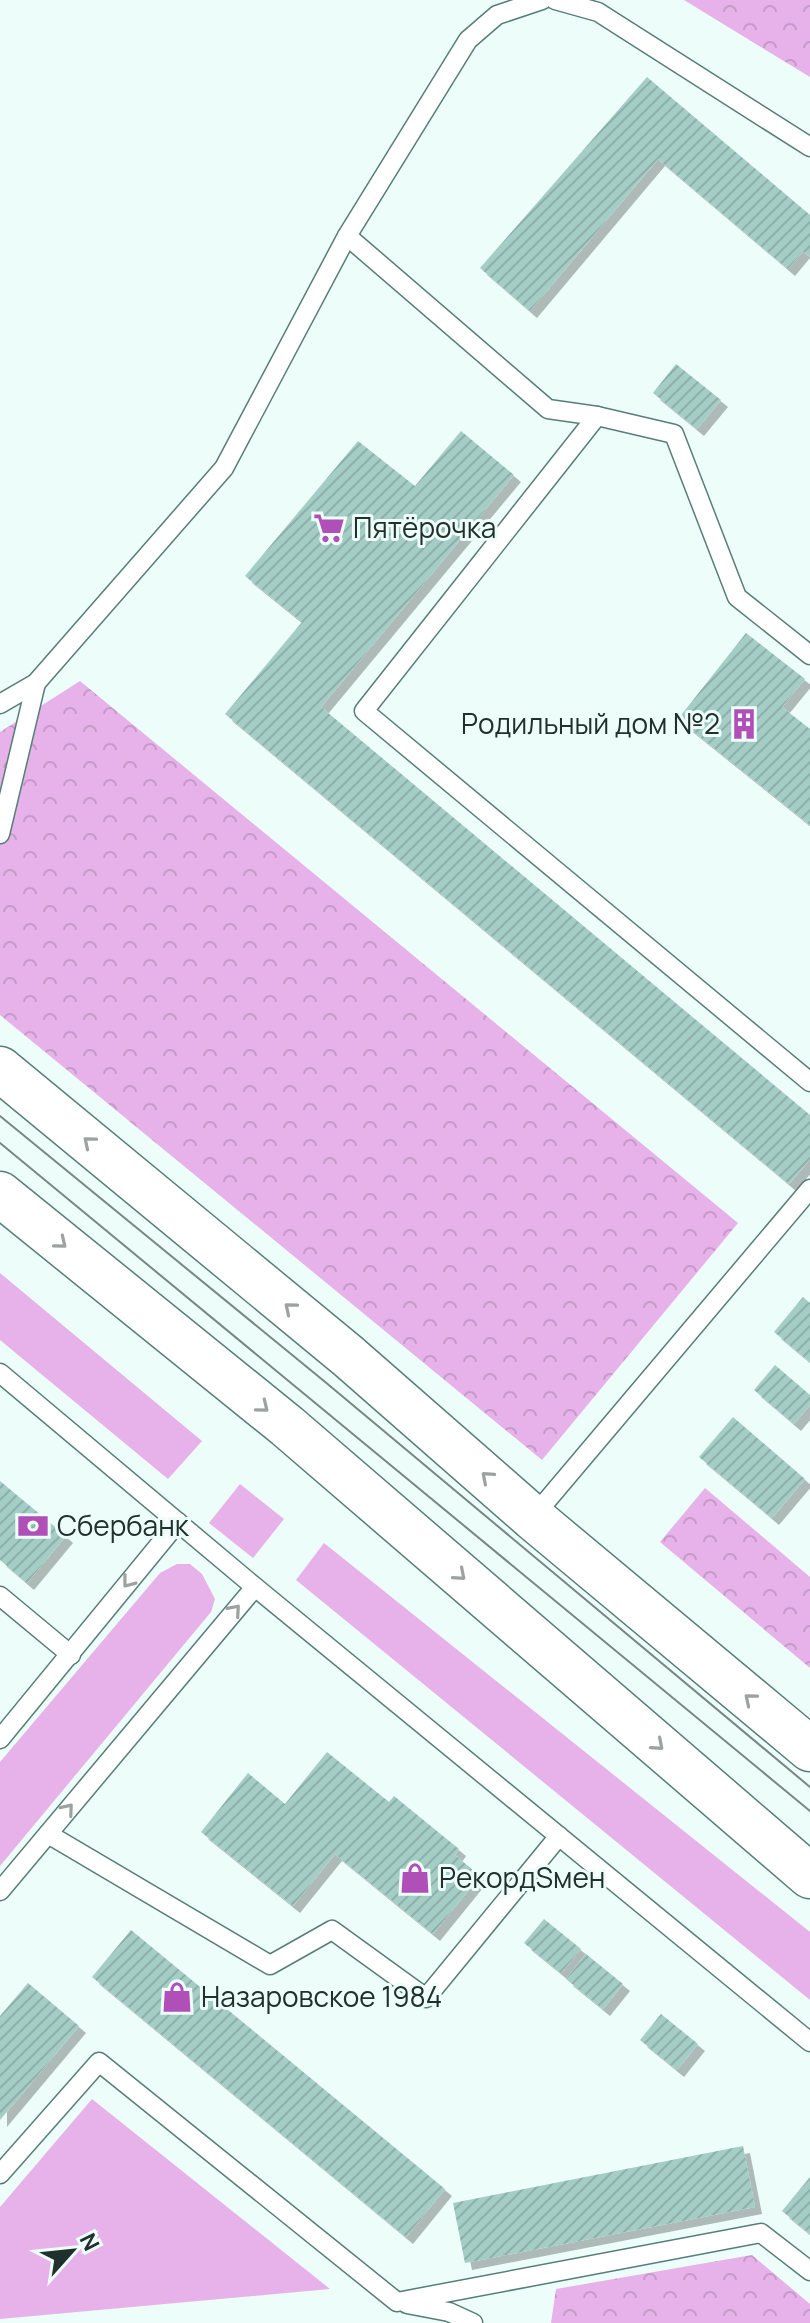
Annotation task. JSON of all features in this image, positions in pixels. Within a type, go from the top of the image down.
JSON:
[{"type":"highway","points":[[0,1069],[348,1356],[533,1518],[810,1749]]},
{"type":"highway","points":[[0,1194],[287,1426],[810,1876]]},
{"type":"lane","points":[[0,704],[36,683],[224,468],[347,236],[468,40],[497,15],[542,0]]},
{"type":"lane","points":[[555,0],[598,12],[810,147]]},
{"type":"lane","points":[[347,236],[548,409],[597,416],[674,434],[737,597],[810,655]]},
{"type":"lane","points":[[597,416],[364,711],[810,1082]]},
{"type":"lane","points":[[0,834],[36,683]]},
{"type":"lane","points":[[533,1518],[810,1189]]},
{"type":"lane","points":[[0,1373],[255,1587],[810,2042]]},
{"type":"lane","points":[[0,1739],[178,1522]]},
{"type":"lane","points":[[0,1891],[255,1587]]},
{"type":"lane","points":[[0,1596],[71,1655]]},
{"type":"lane","points":[[48,1834],[270,1965],[332,1930],[426,1998],[559,1836]]},
{"type":"lane","points":[[0,2174],[99,2062],[397,2302],[444,2318],[473,2323]]},
{"type":"lane","points":[[397,2302],[761,2233],[810,2271]]},
{"type":"green space","points":[[684,0],[810,0],[810,77]]},
{"type":"green space","points":[[80,681],[738,1223],[542,1460],[0,1015],[0,732]]},
{"type":"green space","points":[[0,1273],[202,1441],[168,1479],[0,1340]]},
{"type":"green space","points":[[240,1484],[284,1519],[253,1558],[209,1523]]},
{"type":"green space","points":[[705,1488],[810,1577],[810,1668],[660,1542]]},
{"type":"green space","points":[[324,1543],[810,1932],[810,2000],[296,1580]]},
{"type":"green space","points":[[177,1564],[190,1564],[202,1574],[215,1599],[211,1612],[0,1866],[0,1762],[160,1573]]},
{"type":"green space","points":[[92,2099],[330,2289],[0,2319],[0,2207]]},
{"type":"green space","points":[[752,2255],[810,2304],[810,2323],[551,2323],[556,2289]]},
{"type":"building","points":[[647,77],[810,215],[810,257],[803,251],[788,269],[658,159],[530,311],[480,268]]},
{"type":"building","points":[[676,364],[721,400],[697,429],[653,393]]},
{"type":"building","points":[[461,431],[514,475],[321,707],[810,1115],[810,1159],[789,1184],[225,714],[302,622],[245,576],[358,441],[415,486]]},
{"type":"building","name":"Родильный дом №2","points":[[746,633],[805,679],[782,707],[810,729],[810,825],[678,719]]},
{"type":"building","points":[[803,1297],[810,1303],[810,1362],[774,1332]]},
{"type":"building","points":[[775,1365],[810,1395],[810,1405],[794,1424],[754,1390]]},
{"type":"building","points":[[733,1417],[805,1479],[772,1518],[699,1457]]},
{"type":"building","points":[[0,1481],[66,1536],[27,1583],[0,1560]]},
{"type":"building","points":[[327,1752],[389,1802],[394,1796],[459,1849],[455,1855],[480,1876],[433,1934],[335,1854],[293,1906],[201,1832],[248,1773],[285,1804]]},
{"type":"building","points":[[544,1919],[581,1949],[561,1973],[524,1943]]},
{"type":"building","points":[[131,1930],[445,2189],[406,2237],[92,1977]]},
{"type":"building","points":[[586,1954],[623,1984],[603,2009],[566,1979]]},
{"type":"building","points":[[28,1983],[79,2026],[0,2120],[0,2016]]},
{"type":"building","points":[[661,2014],[698,2044],[677,2070],[640,2040]]},
{"type":"building","points":[[743,2146],[755,2207],[465,2263],[453,2203]]},
{"type":"building","points":[[810,2177],[810,2234],[782,2211]]},
{"type":"tram line","points":[[0,1116],[324,1381],[810,1787]]},
{"type":"tram line","points":[[0,1143],[810,1811]]},
{"type":"place","name":"Пятёрочка","points":[[329,528]]},
{"type":"place","name":"Родильный дом №2","points":[[744,724]]},
{"type":"place","name":"Сбербанк","points":[[33,1526]]},
{"type":"place","name":"РекордSмен","points":[[415,1878]]},
{"type":"place","name":"Назаровское 1984","points":[[177,1997]]}]
